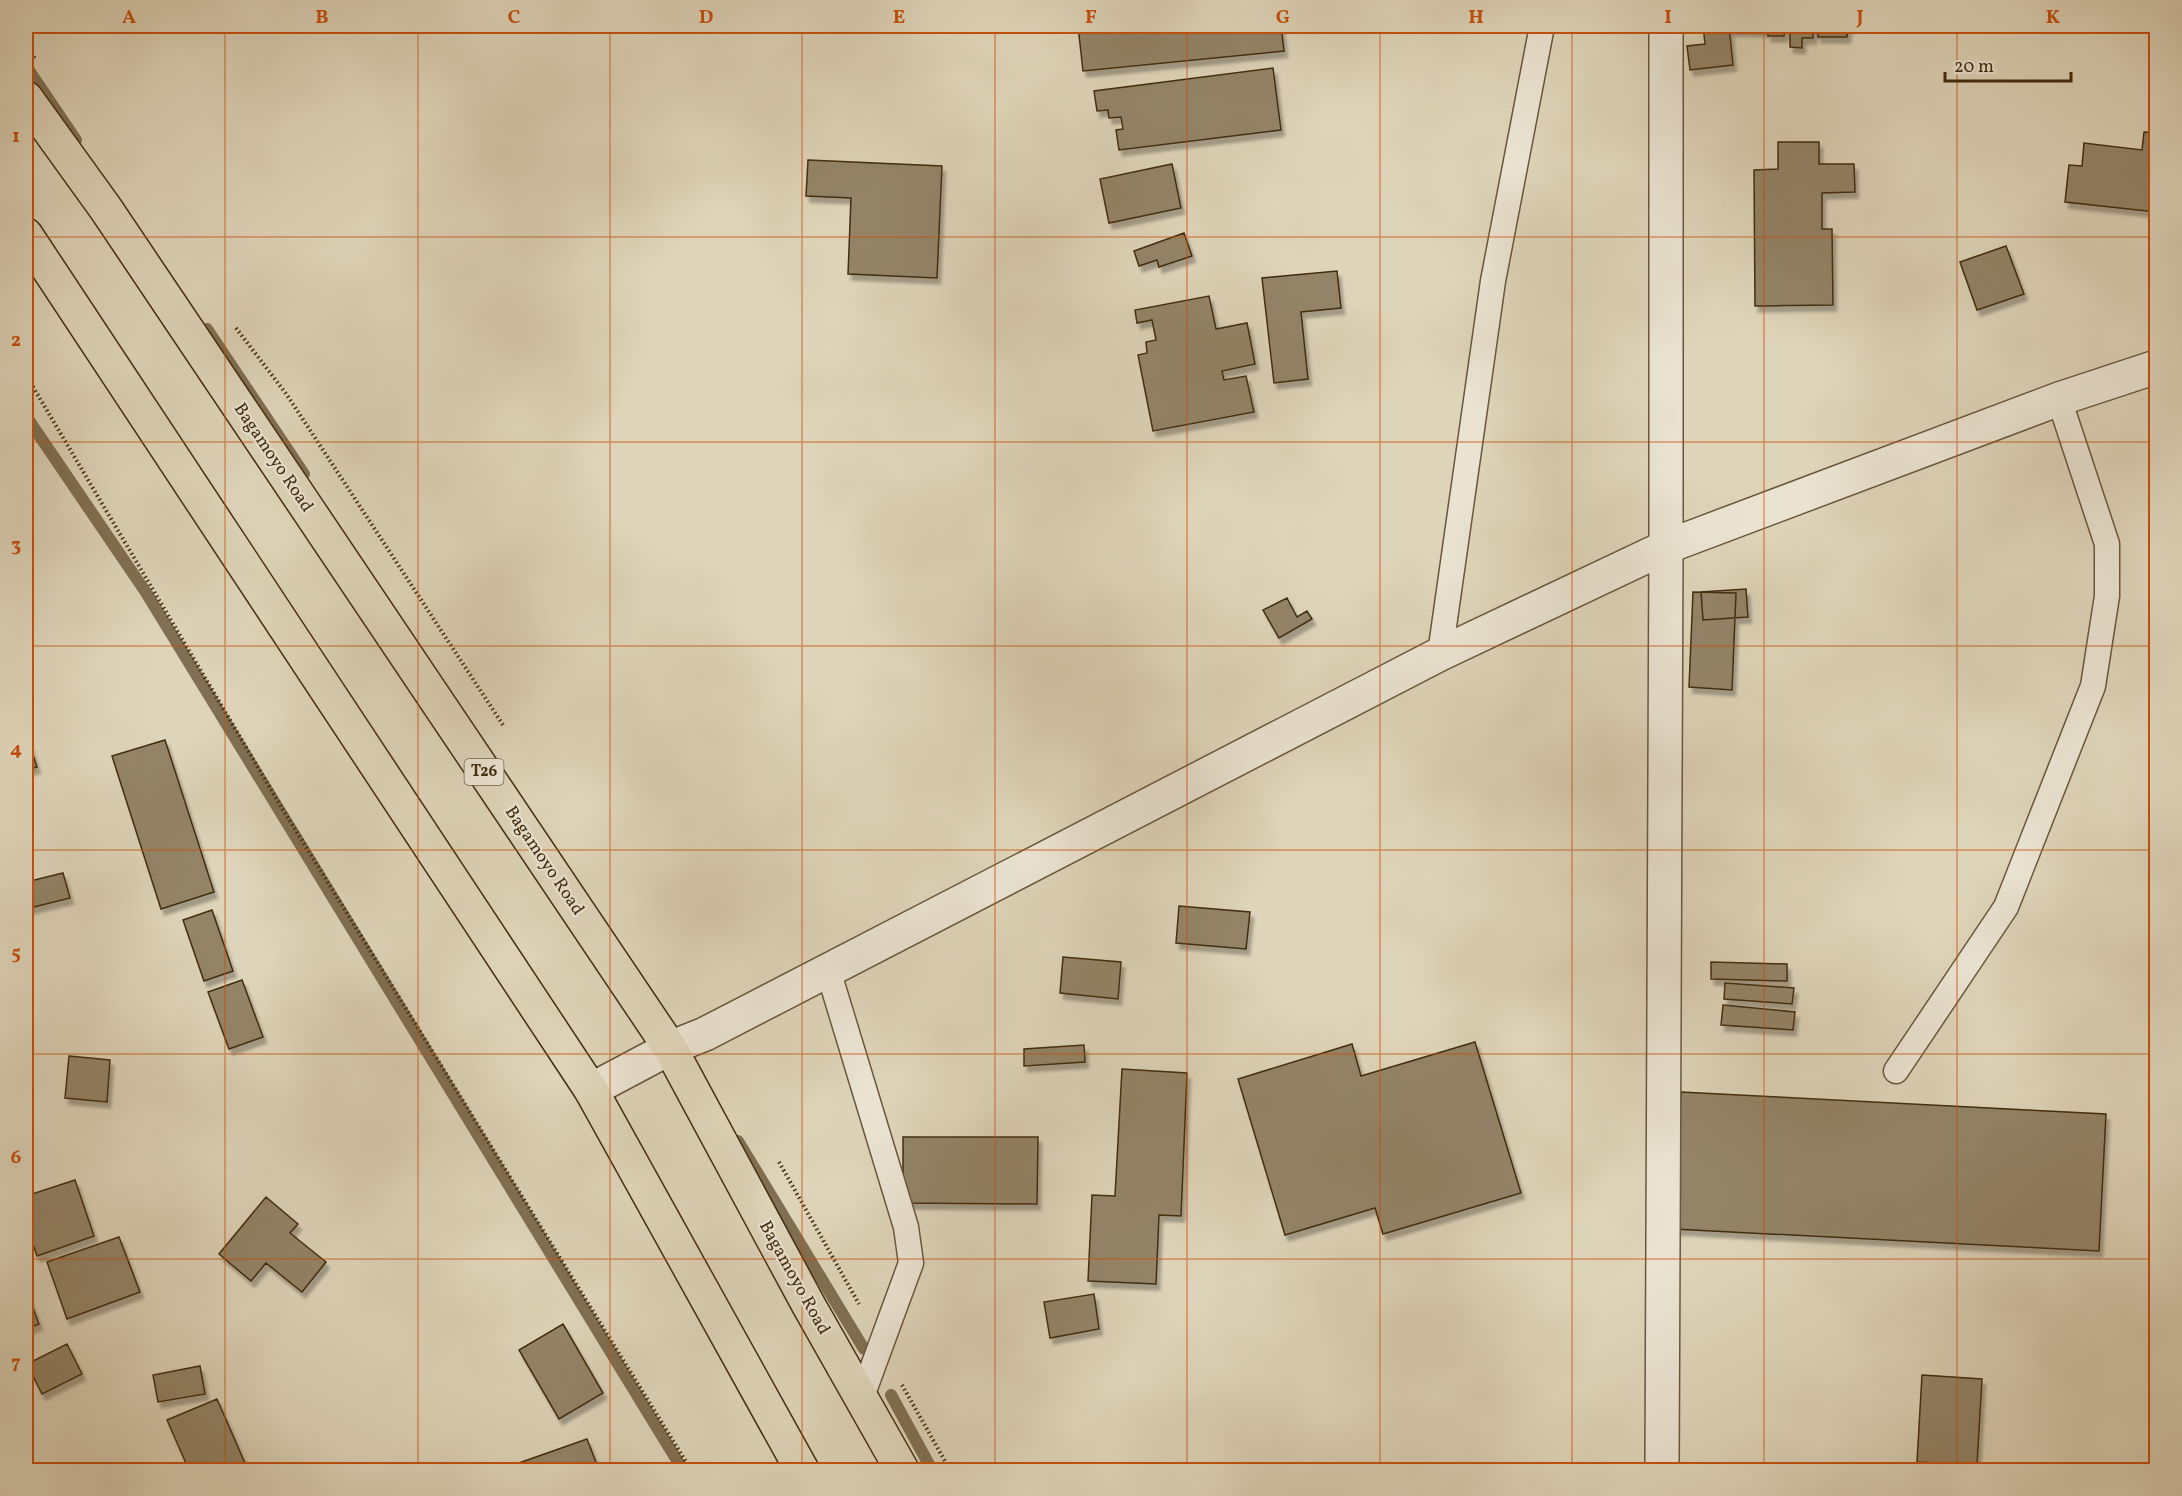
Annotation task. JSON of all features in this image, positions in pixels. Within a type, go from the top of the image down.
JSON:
[{"type":"highway","name":"Bagamoyo Road","points":[[26,98],[113,219],[670,1048],[902,1470]]},
{"type":"highway","points":[[26,235],[591,1090],[802,1470]]},
{"type":"street","points":[[1662,1470],[1666,26]]},
{"type":"street","points":[[591,1090],[670,1048],[705,1034],[1440,654],[1666,547],[2059,399],[2157,367]]},
{"type":"lane","points":[[1440,654],[1493,281],[1542,26]]},
{"type":"lane","points":[[1896,1071],[2006,907],[2093,686],[2107,596],[2107,544],[2059,399]]},
{"type":"lane","points":[[828,970],[906,1227],[911,1263],[861,1399]]},
{"type":"path","points":[[26,375],[282,808],[691,1470]]},
{"type":"building","points":[[1078,26],[1281,26],[1284,51],[1083,71]]},
{"type":"building","points":[[1703,26],[1729,26],[1733,65],[1690,70],[1687,46],[1705,44]]},
{"type":"building","points":[[1731,26],[1848,26],[1847,37],[1818,37],[1818,33],[1813,33],[1813,38],[1802,38],[1802,48],[1790,47],[1790,32],[1785,31],[1784,36],[1768,36],[1768,31],[1731,30]]},
{"type":"building","points":[[1273,68],[1281,130],[1119,150],[1116,130],[1123,129],[1121,117],[1109,118],[1108,110],[1097,111],[1094,91]]},
{"type":"building","points":[[2144,132],[2156,133],[2156,212],[2065,202],[2069,165],[2082,166],[2084,143],[2142,150]]},
{"type":"building","points":[[1778,142],[1819,142],[1819,164],[1854,164],[1855,192],[1822,193],[1822,229],[1832,229],[1833,305],[1755,306],[1754,170],[1778,169]]},
{"type":"building","points":[[808,160],[942,166],[937,278],[848,274],[851,198],[806,196]]},
{"type":"building","points":[[1172,164],[1181,208],[1109,223],[1100,179]]},
{"type":"building","points":[[1184,233],[1192,256],[1159,267],[1157,260],[1139,266],[1134,251]]},
{"type":"building","points":[[2006,246],[2024,294],[1977,310],[1960,262]]},
{"type":"building","points":[[1337,271],[1341,308],[1301,312],[1308,379],[1274,383],[1262,278]]},
{"type":"building","points":[[1209,296],[1216,329],[1247,323],[1255,364],[1222,371],[1224,380],[1246,376],[1254,412],[1153,431],[1138,355],[1147,353],[1146,342],[1156,340],[1152,320],[1137,323],[1135,310]]},
{"type":"building","points":[[1746,589],[1748,617],[1703,620],[1701,592]]},
{"type":"building","points":[[1693,592],[1736,593],[1732,690],[1689,687]]},
{"type":"building","points":[[1287,598],[1297,617],[1307,611],[1312,619],[1279,638],[1263,610]]},
{"type":"building","points":[[165,740],[214,892],[161,909],[112,756]]},
{"type":"building","points":[[29,743],[37,767],[26,770],[26,744]]},
{"type":"building","points":[[63,873],[70,898],[26,909],[26,882]]},
{"type":"building","points":[[1179,906],[1250,912],[1246,949],[1176,943]]},
{"type":"building","points":[[212,910],[233,971],[204,981],[183,920]]},
{"type":"building","points":[[1063,957],[1121,962],[1118,999],[1060,993]]},
{"type":"building","points":[[1711,962],[1787,964],[1787,981],[1711,979]]},
{"type":"building","points":[[242,980],[263,1037],[229,1049],[208,992]]},
{"type":"building","points":[[1725,983],[1794,988],[1792,1004],[1724,999]]},
{"type":"building","points":[[1723,1005],[1795,1012],[1793,1030],[1721,1025]]},
{"type":"building","points":[[1475,1042],[1521,1193],[1383,1234],[1375,1208],[1285,1235],[1238,1079],[1352,1044],[1361,1076]]},
{"type":"building","points":[[1084,1045],[1085,1062],[1024,1066],[1024,1049]]},
{"type":"building","points":[[69,1056],[110,1060],[107,1102],[65,1098]]},
{"type":"building","points":[[1122,1069],[1187,1073],[1181,1216],[1159,1215],[1156,1284],[1088,1281],[1092,1195],[1115,1196]]},
{"type":"building","points":[[1681,1092],[2106,1114],[2099,1251],[1674,1229]]},
{"type":"building","points":[[903,1137],[1038,1137],[1037,1204],[903,1203]]},
{"type":"building","points":[[75,1180],[94,1236],[37,1256],[26,1223],[26,1196]]},
{"type":"building","points":[[266,1197],[298,1224],[290,1233],[326,1262],[302,1292],[266,1263],[251,1281],[219,1254]]},
{"type":"building","points":[[119,1237],[140,1292],[67,1319],[47,1262]]},
{"type":"building","points":[[26,1290],[39,1324],[26,1329]]},
{"type":"building","points":[[1094,1294],[1099,1329],[1050,1338],[1044,1302]]},
{"type":"building","points":[[563,1324],[603,1393],[559,1419],[519,1350]]},
{"type":"building","points":[[67,1344],[82,1374],[42,1394],[27,1364]]},
{"type":"building","points":[[200,1366],[205,1394],[158,1402],[153,1375]]},
{"type":"building","points":[[1922,1375],[1982,1379],[1977,1465],[1917,1462]]},
{"type":"building","points":[[217,1399],[248,1470],[189,1470],[167,1420]]},
{"type":"building","points":[[587,1439],[599,1470],[518,1470],[516,1464]]},
{"type":"waterway","points":[[26,66],[76,140]]},
{"type":"waterway","points":[[207,329],[304,474]]},
{"type":"waterway","points":[[26,416],[147,594],[683,1470]]},
{"type":"waterway","points":[[738,1141],[864,1349]]},
{"type":"waterway","points":[[891,1395],[932,1470]]}]
